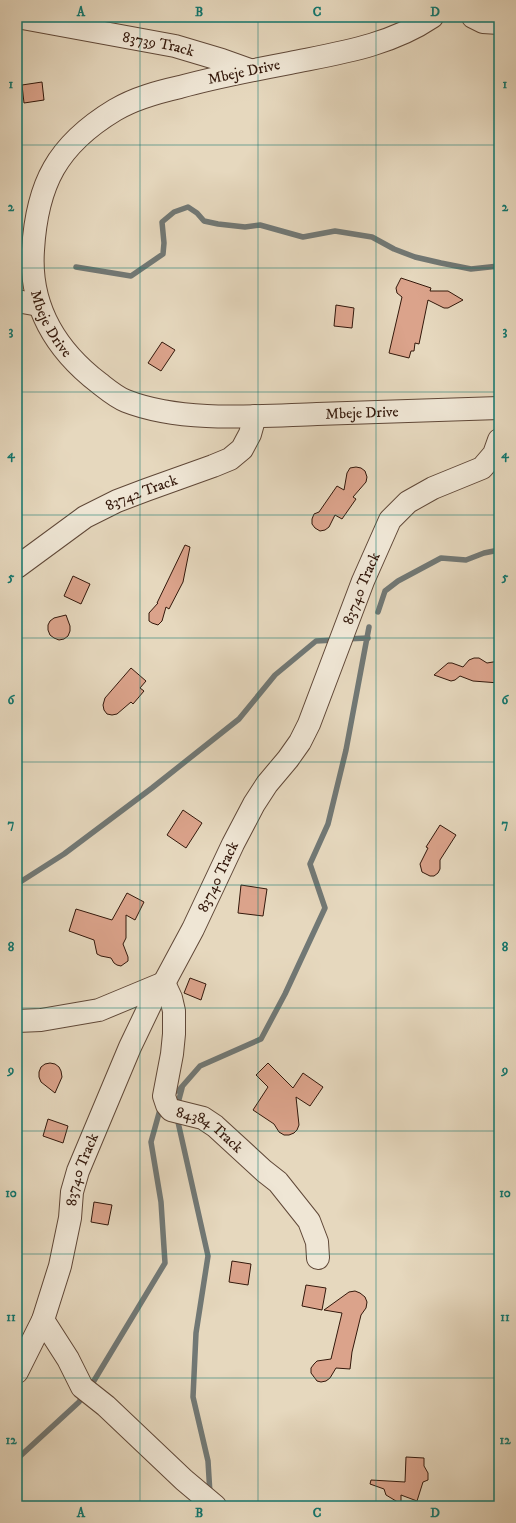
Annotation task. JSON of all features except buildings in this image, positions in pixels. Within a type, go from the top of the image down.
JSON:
[{"type":"street","name":"83739 Track","points":[[17,17],[175,46],[250,70]]},
{"type":"street","name":"Mbeje Drive","points":[[432,17],[410,30],[377,44],[184,85],[138,99],[116,109],[92,126],[71,145],[52,169],[38,208],[34,232],[32,265],[39,305],[46,323],[67,353],[90,376],[123,400],[142,406],[171,412],[199,415],[255,416],[499,408]]},
{"type":"street","points":[[473,17],[483,22],[499,24]]},
{"type":"street","points":[[17,301],[39,305]]},
{"type":"street","name":"83742 Track","points":[[17,566],[37,553],[84,517],[117,501],[230,459],[242,449],[250,434],[255,416]]},
{"type":"street","name":"83740 Track","points":[[17,1372],[43,1320],[60,1266],[70,1218],[72,1192],[78,1171],[130,1047],[152,1001],[164,983],[192,929],[254,804],[267,784],[300,742],[309,724],[360,588],[390,520],[408,502],[434,488],[482,468],[494,454],[499,440]]},
{"type":"street","points":[[17,1021],[41,1020],[100,1010],[164,983]]},
{"type":"street","name":"84384 Track","points":[[164,983],[171,998],[174,1011],[172,1054],[164,1096],[167,1105],[171,1110],[203,1118],[215,1126],[278,1182],[309,1221],[317,1242],[318,1258]]},
{"type":"street","points":[[43,1320],[68,1359],[82,1386],[106,1406],[184,1480],[215,1506]]},
{"type":"waterway","points":[[76,267],[131,276],[163,254],[164,243],[162,222],[174,212],[188,207],[197,213],[204,221],[218,224],[245,227],[260,225],[303,237],[335,231],[372,237],[394,249],[415,257],[441,263],[471,269],[499,266]]},
{"type":"waterway","points":[[378,612],[385,591],[398,581],[441,558],[466,560],[484,553],[499,550]]},
{"type":"waterway","points":[[170,1094],[179,1090],[200,1066],[261,1039],[285,994],[325,908],[310,864],[328,824],[346,750],[369,627]]},
{"type":"waterway","points":[[345,639],[368,638]]},
{"type":"waterway","points":[[17,884],[64,854],[152,788],[239,719],[275,675],[316,641],[335,640]]},
{"type":"waterway","points":[[178,1103],[182,1088]]},
{"type":"waterway","points":[[92,1384],[165,1263],[161,1202],[151,1142],[161,1106]]},
{"type":"waterway","points":[[178,1122],[208,1256],[196,1333],[193,1397],[208,1461],[210,1494]]},
{"type":"waterway","points":[[17,1459],[79,1402],[83,1396]]}]
